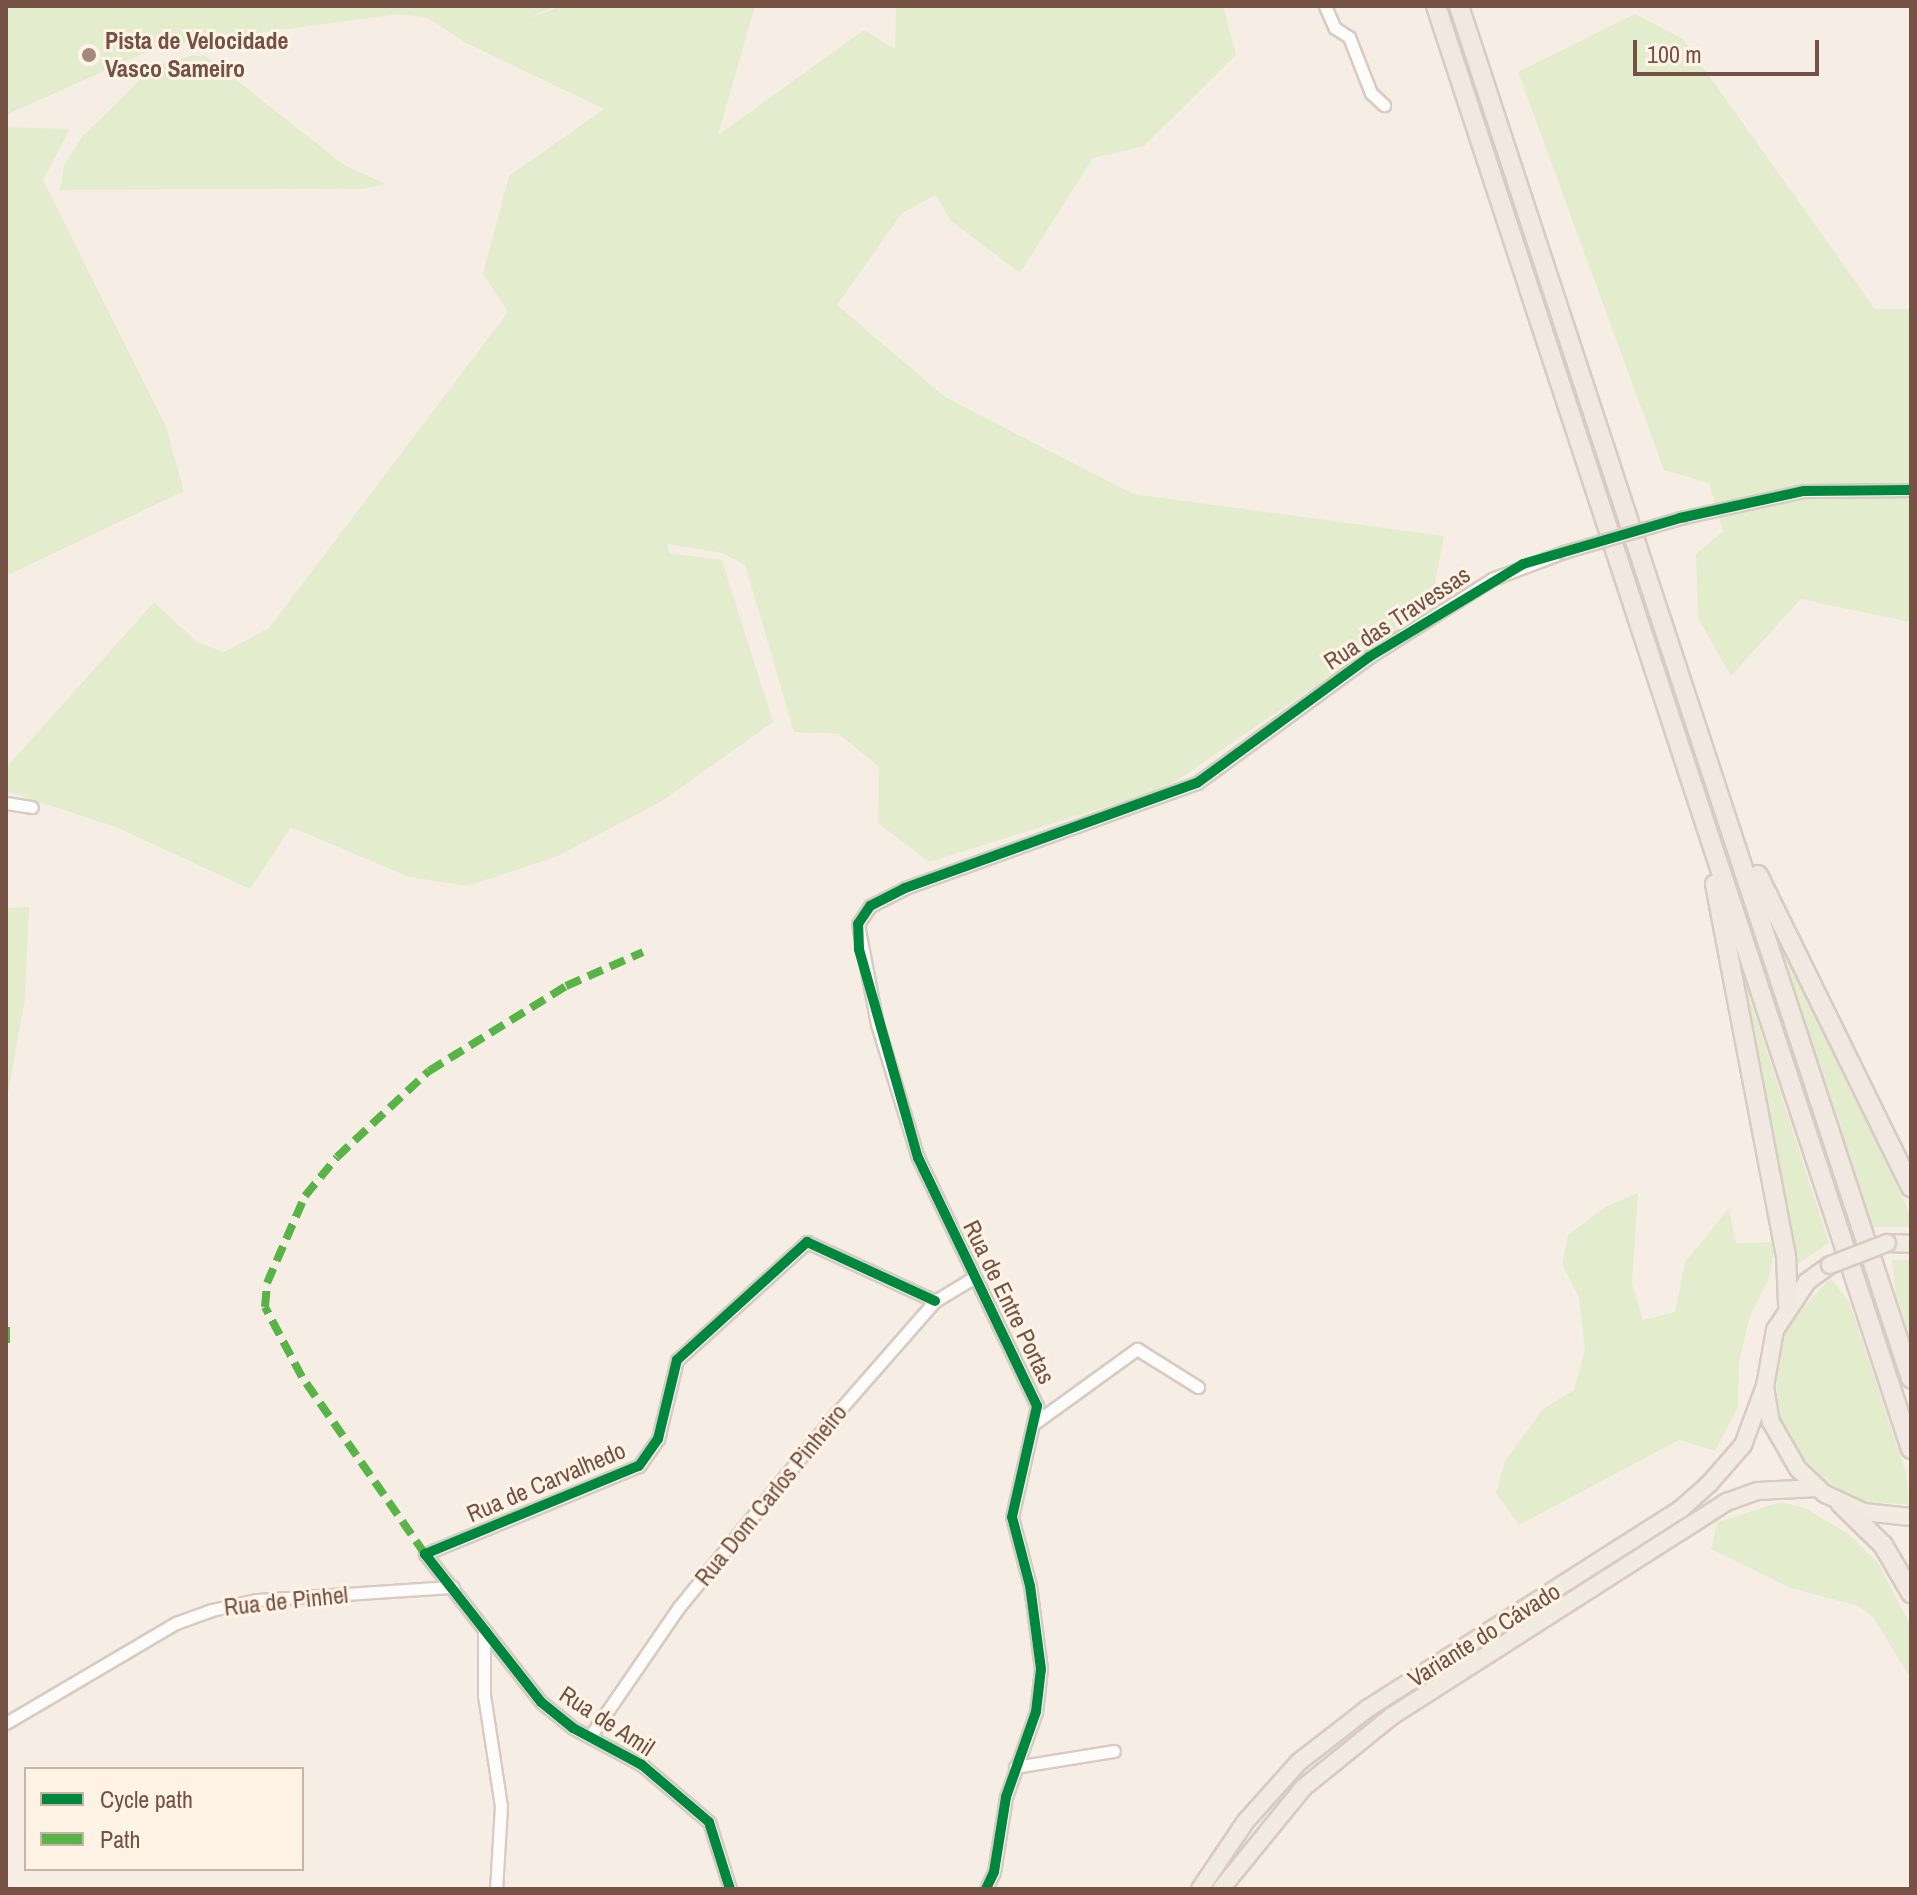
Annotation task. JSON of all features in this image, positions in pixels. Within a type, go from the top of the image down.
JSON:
[{"type":"highway","points":[[1436,6],[1911,1449]]},
{"type":"highway","points":[[1459,6],[1911,1378]]},
{"type":"highway","points":[[1673,651],[1692,681],[1767,899],[1813,979],[1911,1188]]},
{"type":"highway","points":[[1663,689],[1664,720],[1721,905],[1786,1255],[1788,1305]]},
{"type":"highway","points":[[1840,1503],[1883,1545],[1911,1593]]},
{"type":"main road","points":[[1911,1244],[1887,1243],[1830,1265],[1788,1305],[1767,1357],[1765,1386],[1778,1439],[1818,1488],[1840,1503],[1877,1514],[1911,1517]]},
{"type":"main road","name":"Variante do Cávado","points":[[1200,1889],[1246,1821],[1299,1762],[1367,1709],[1681,1509],[1709,1484],[1743,1445],[1765,1386]]},
{"type":"main road","name":"Variante do Cávado","points":[[1221,1889],[1303,1788],[1392,1716],[1727,1502],[1757,1491],[1818,1488]]},
{"type":"street","points":[[1325,6],[1335,28],[1349,37],[1371,93],[1384,105]]},
{"type":"street","name":"Rua das Travessas","points":[[858,924],[870,906],[905,888],[1197,783],[1369,657],[1480,587],[1523,564],[1680,518],[1804,491],[1911,490]]},
{"type":"street","points":[[6,803],[32,807]]},
{"type":"street","name":"Rua de Entre Portas","points":[[858,924],[877,1024],[918,1158],[1028,1385],[1036,1422],[1012,1517],[1030,1586],[1041,1669],[1036,1712],[1015,1767],[986,1889]]},
{"type":"street","name":"Rua de Carvalhedo","points":[[425,1554],[639,1466],[658,1439],[677,1360],[807,1242],[935,1301]]},
{"type":"street","name":"Rua Dom Carlos Pinheiro","points":[[591,1735],[679,1607],[935,1301],[975,1277]]},
{"type":"street","points":[[1036,1422],[1137,1349],[1198,1387]]},
{"type":"street","name":"Rua de Amil","points":[[425,1554],[453,1587],[484,1634],[541,1702],[573,1728],[642,1765],[709,1822],[730,1889]]},
{"type":"street","name":"Rua de Pinhel","points":[[6,1723],[176,1623],[212,1610],[256,1600],[453,1587]]},
{"type":"street","points":[[484,1634],[484,1695],[501,1806],[496,1889]]},
{"type":"street","points":[[1015,1767],[1114,1751]]},
{"type":"green space","points":[[6,6],[556,6],[522,21],[561,6],[755,6],[718,135],[864,30],[895,49],[896,6],[1223,6],[1236,55],[1144,146],[1093,158],[1020,273],[951,221],[936,195],[902,213],[837,305],[945,397],[1133,494],[1444,536],[1435,583],[1447,596],[1166,788],[929,862],[878,823],[879,767],[839,734],[794,732],[745,565],[722,553],[668,544],[669,553],[722,560],[773,722],[662,801],[558,856],[467,886],[409,877],[291,827],[250,889],[116,827],[6,791],[6,768],[154,602],[197,642],[224,652],[269,628],[508,312],[483,274],[509,176],[604,109],[466,43],[428,18],[399,14],[160,46],[6,115]]},
{"type":"green space","points":[[1635,14],[1683,39],[1875,309],[1911,309],[1909,622],[1801,599],[1731,676],[1698,618],[1696,554],[1723,531],[1709,483],[1664,470],[1518,72]]},
{"type":"green space","points":[[195,55],[206,56],[344,165],[386,184],[361,189],[60,190],[64,165],[82,137],[154,66]]},
{"type":"green space","points":[[6,127],[70,129],[43,180],[166,427],[184,491],[6,576]]},
{"type":"green space","points":[[29,907],[25,999],[6,1105],[6,908]]},
{"type":"green space","points":[[1776,936],[1911,1215],[1911,1227],[1873,1227]]},
{"type":"green space","points":[[1735,951],[1829,1243],[1798,1264],[1767,1125]]},
{"type":"green space","points":[[1638,1193],[1632,1283],[1643,1320],[1675,1312],[1685,1262],[1729,1208],[1736,1243],[1776,1242],[1769,1278],[1750,1316],[1739,1362],[1738,1407],[1715,1451],[1679,1440],[1519,1525],[1496,1493],[1505,1461],[1543,1409],[1574,1390],[1585,1350],[1579,1298],[1562,1264],[1568,1235],[1605,1207]]},
{"type":"green space","points":[[1892,1260],[1911,1260],[1911,1341],[1896,1294]]},
{"type":"green space","points":[[1831,1278],[1850,1304],[1906,1473],[1909,1505],[1863,1501],[1840,1491],[1800,1457],[1780,1421],[1775,1368],[1780,1344],[1791,1320]]},
{"type":"green space","points":[[1781,1502],[1805,1508],[1850,1535],[1878,1563],[1911,1626],[1911,1679],[1873,1617],[1858,1606],[1791,1588],[1711,1549],[1717,1522]]},
{"type":"marked path","points":[[425,1554],[302,1377],[265,1307],[267,1283],[305,1196],[337,1157],[429,1071],[566,986],[643,952]]},
{"type":"marked path","points":[[6,1327],[6,1351]]},
{"type":"cycle path","points":[[986,1889],[994,1872],[1006,1797],[1036,1712],[1041,1669],[1030,1586],[1012,1517],[1037,1406],[918,1158],[859,949],[858,924],[870,906],[905,888],[1197,783],[1369,657],[1523,564],[1680,518],[1804,491],[1911,490]]},
{"type":"cycle path","points":[[730,1889],[709,1822],[642,1765],[573,1728],[541,1702],[425,1554],[639,1466],[658,1439],[677,1360],[807,1242],[935,1301]]},
{"type":"place","name":"Pista de Velocidade Vasco Sameiro","points":[[89,55]]}]
